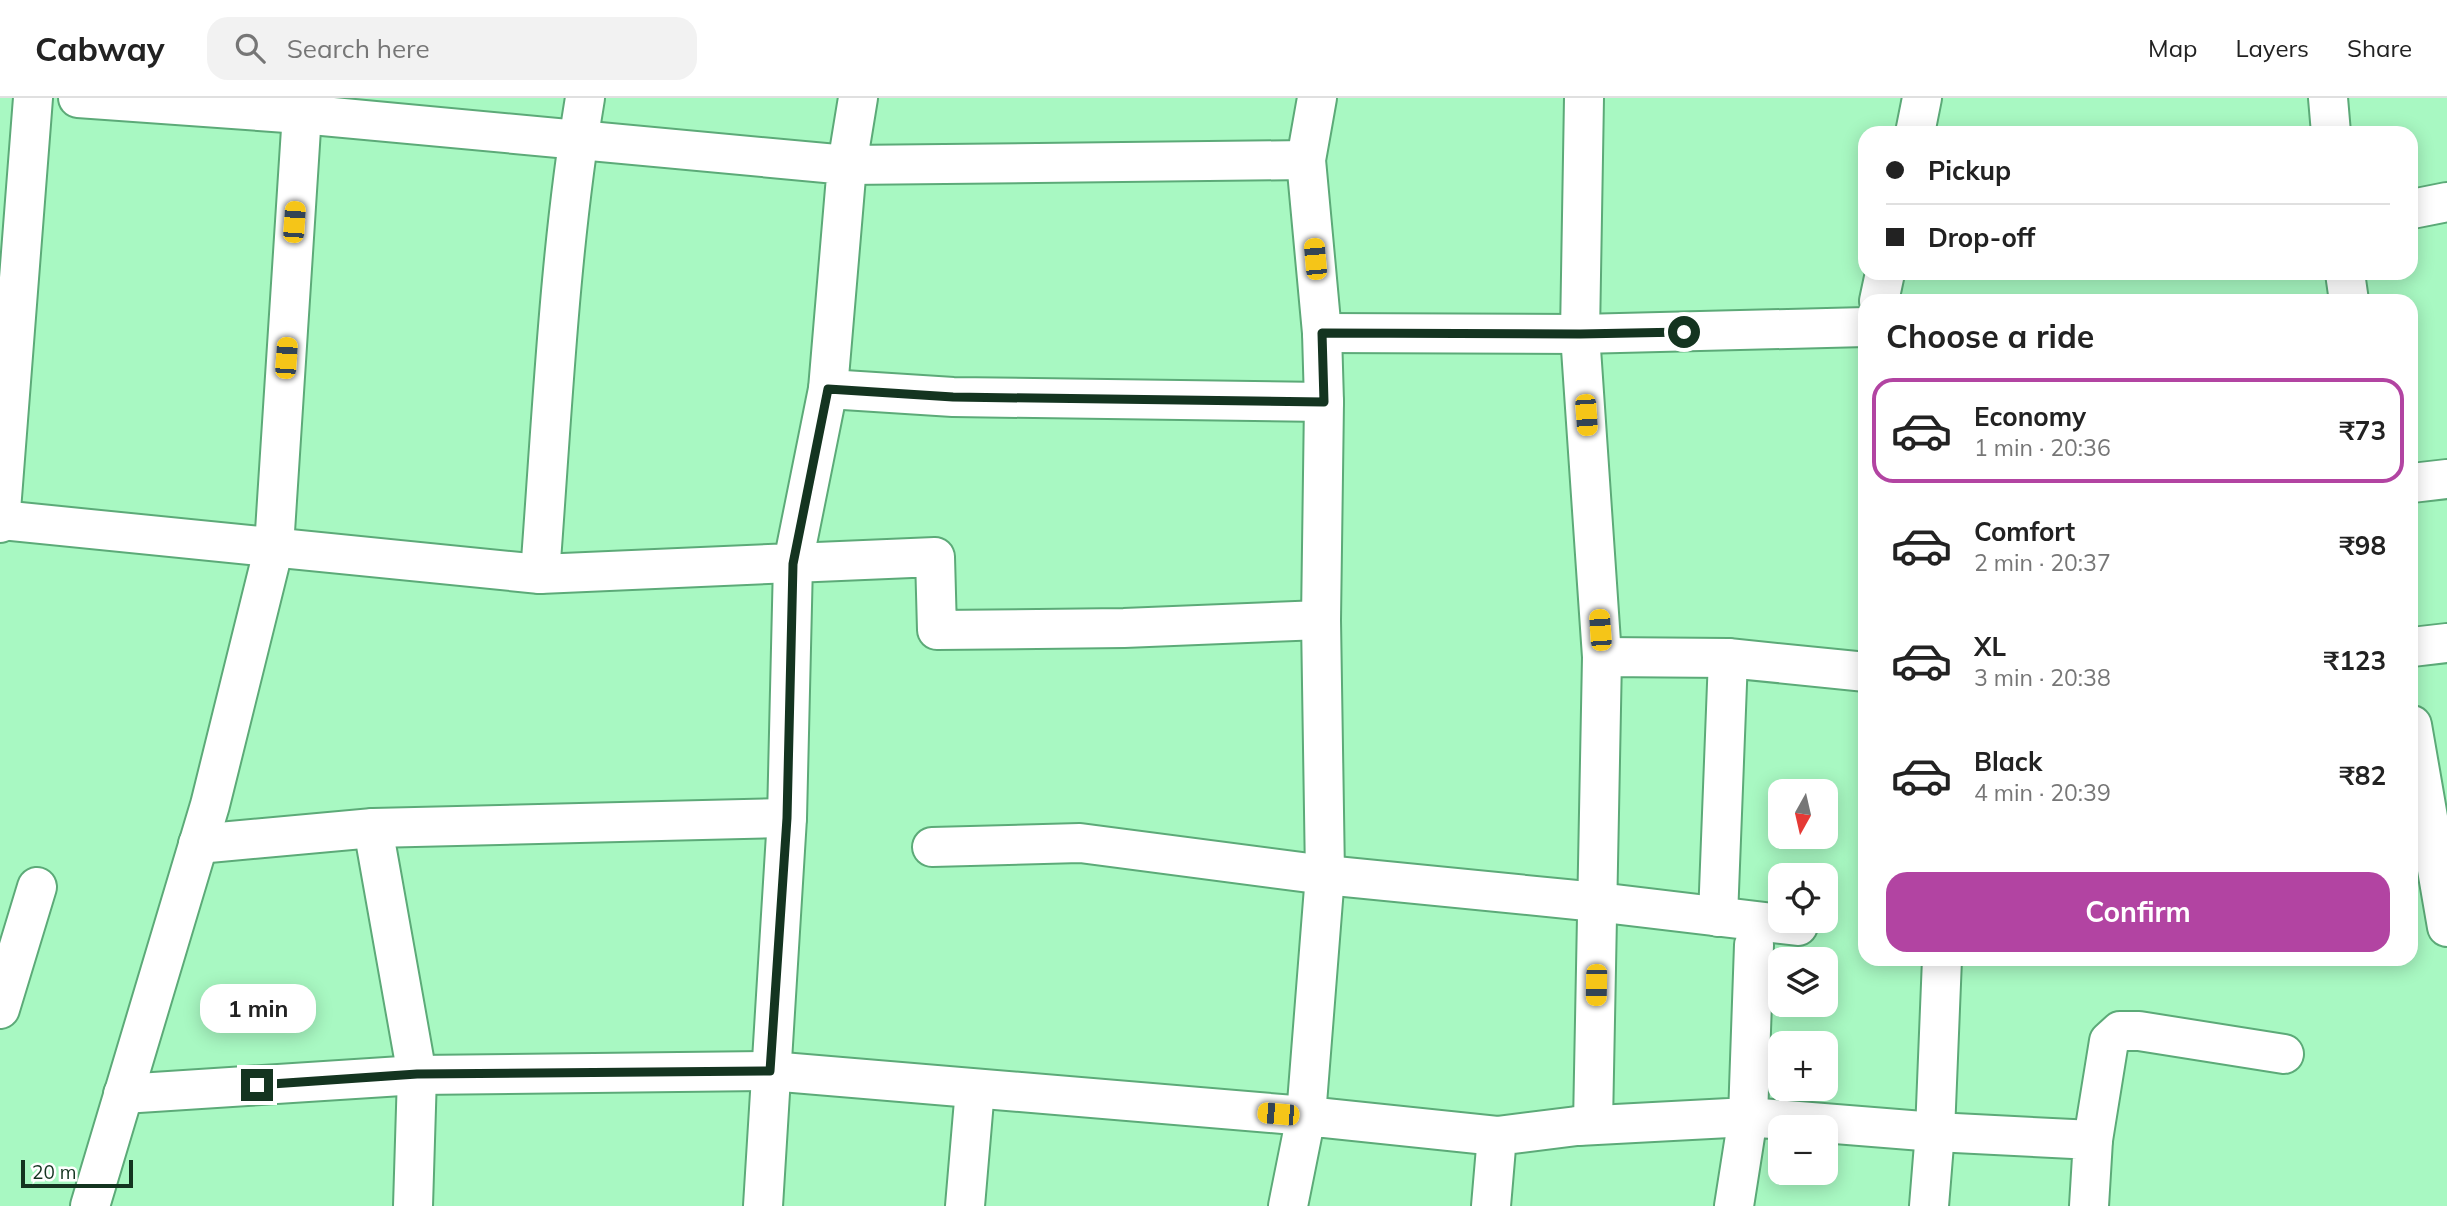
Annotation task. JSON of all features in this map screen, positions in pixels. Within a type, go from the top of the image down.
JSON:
[{"type":"street","points":[[33,98],[0,521],[540,574],[935,556],[937,630],[1124,628],[1321,620]]},
{"type":"street","points":[[78,98],[302,106],[578,140],[847,165],[1306,160]]},
{"type":"street","points":[[540,574],[559,327],[578,140],[585,98]]},
{"type":"street","points":[[763,1206],[787,818],[793,564],[828,389],[847,165],[858,98]]},
{"type":"street","points":[[1288,1206],[1306,1116],[1325,875],[1321,620],[1324,402],[1322,333],[1306,160],[1317,98]]},
{"type":"street","points":[[123,1094],[417,1074],[770,1071],[1306,1116],[1497,1136],[1593,1124],[1602,656],[1580,334],[1584,98]]},
{"type":"street","points":[[1916,126],[1922,98]]},
{"type":"street","points":[[2328,98],[2330,126]]},
{"type":"street","points":[[90,1206],[198,844],[274,547],[302,106]]},
{"type":"street","points":[[2418,208],[2447,202]]},
{"type":"street","points":[[1322,333],[1580,334],[1858,327]]},
{"type":"street","points":[[828,389],[953,397],[1324,402]]},
{"type":"street","points":[[2418,482],[2447,479]]},
{"type":"street","points":[[2418,647],[2447,643]]},
{"type":"street","points":[[1602,656],[1728,658],[1858,671]]},
{"type":"street","points":[[1718,917],[1728,658]]},
{"type":"street","points":[[2418,771],[2437,916]]},
{"type":"street","points":[[198,844],[373,828],[787,818]]},
{"type":"street","points":[[373,828],[417,1074],[413,1206]]},
{"type":"street","points":[[932,847],[1080,843],[1325,875],[1597,902],[1768,923]]},
{"type":"street","points":[[0,1009],[37,887]]},
{"type":"street","points":[[1734,1206],[1748,1116],[1754,945]]},
{"type":"street","points":[[1929,1206],[1942,966]]},
{"type":"street","points":[[2089,1206],[2093,1140],[2109,1041],[2120,1031],[2139,1031],[2284,1054]]},
{"type":"street","points":[[965,1206],[975,1088]]},
{"type":"street","points":[[1578,1126],[1748,1116],[1935,1132],[2093,1140]]},
{"type":"street","points":[[1491,1206],[1497,1136]]},
{"type":"route","points":[[257,1085],[417,1074],[770,1071],[787,818],[793,564],[828,389],[953,397],[1324,402],[1322,333],[1684,332]]}]
